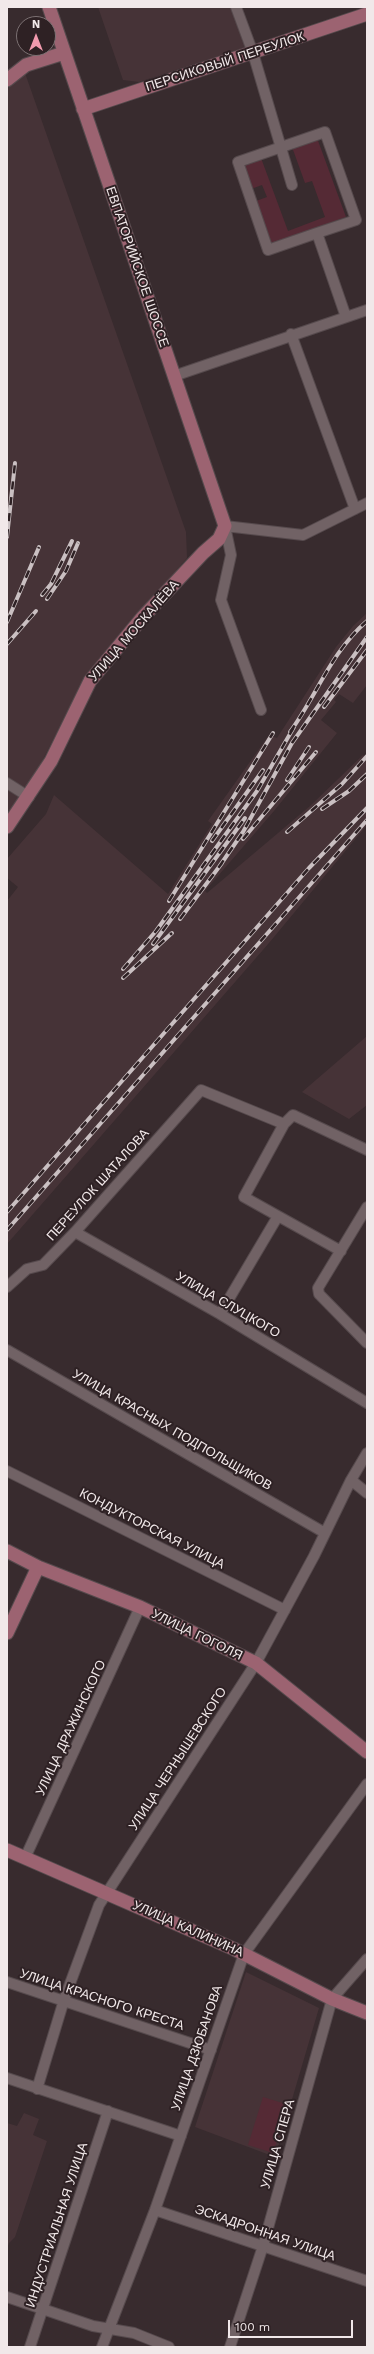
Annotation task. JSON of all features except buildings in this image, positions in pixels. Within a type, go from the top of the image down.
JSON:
[{"type":"main road","name":"ЕВПАТОРИЙСКОЕ ШОССЕ","points":[[49,7],[225,526]]},
{"type":"main road","name":"ПЕРСИКОВЫЙ ПЕРЕУЛОК","points":[[83,109],[367,14]]},
{"type":"main road","points":[[7,80],[26,65],[64,53]]},
{"type":"main road","name":"УЛИЦА МОСКАЛЁВА","points":[[7,827],[29,797],[51,761],[69,719],[90,681],[142,618],[203,553],[219,539],[225,526]]},
{"type":"main road","name":"УЛИЦА ГОГОЛЯ","points":[[7,1551],[38,1567],[140,1608],[256,1663],[367,1752]]},
{"type":"main road","points":[[7,1633],[38,1567]]},
{"type":"main road","name":"УЛИЦА КАЛИНИНА","points":[[7,1850],[244,1954],[332,1998],[367,2013]]},
{"type":"street","points":[[236,7],[253,53],[292,185]]},
{"type":"street","points":[[325,132],[356,220],[317,233],[268,250],[238,162],[325,132]]},
{"type":"street","points":[[317,233],[346,317]]},
{"type":"street","points":[[174,376],[291,334],[367,310]]},
{"type":"street","points":[[291,334],[355,508]]},
{"type":"street","points":[[260,710],[221,600],[231,555],[225,526],[303,535],[367,503]]},
{"type":"street","points":[[7,784],[29,797]]},
{"type":"street","name":"ПЕРЕУЛОК ШАТАЛОВА","points":[[7,1287],[27,1269],[43,1266],[201,1090],[284,1124]]},
{"type":"street","points":[[341,1251],[244,1197],[284,1124],[294,1115],[367,1150]]},
{"type":"street","points":[[367,1207],[320,1283],[319,1294],[367,1343]]},
{"type":"street","points":[[220,1314],[278,1216]]},
{"type":"street","name":"УЛИЦА СЛУЦКОГО","points":[[75,1232],[220,1314],[367,1403]]},
{"type":"street","name":"УЛИЦА КРАСНЫХ ПОДПОЛЬЩИКОВ","points":[[7,1350],[325,1533]]},
{"type":"street","name":"УЛИЦА ЧЕРНЫШЕВСКОГО","points":[[37,2089],[64,2000],[99,1905],[256,1663],[325,1533],[351,1480],[367,1453]]},
{"type":"street","name":"КОНДУКТОРСКАЯ УЛИЦА","points":[[7,1471],[285,1610]]},
{"type":"street","points":[[351,1480],[367,1493]]},
{"type":"street","name":"УЛИЦА ДРАЖИНСКОГО","points":[[25,1858],[140,1608]]},
{"type":"street","name":"УЛИЦА ДЗЮБАНОВА","points":[[102,2347],[107,2330],[156,2210],[244,1954],[367,1784]]},
{"type":"street","name":"УЛИЦА СПЕРА","points":[[230,2347],[263,2246],[332,1998],[367,1959]]},
{"type":"street","name":"УЛИЦА КРАСНОГО КРЕСТА","points":[[7,1982],[211,2050]]},
{"type":"street","points":[[7,2078],[181,2136]]},
{"type":"street","name":"ИНДУСТРИАЛЬНАЯ УЛИЦА","points":[[30,2347],[108,2111]]},
{"type":"street","name":"ЭСКАДРОННАЯ УЛИЦА","points":[[156,2210],[367,2281]]},
{"type":"street","points":[[7,2297],[107,2330],[134,2333],[169,2347]]},
{"type":"shaded area","points":[[98,7],[232,7],[246,47],[139,82],[123,80]]},
{"type":"shaded area","points":[[25,73],[186,532],[187,558],[94,667],[78,691],[32,781],[7,814],[7,89]]},
{"type":"shaded area","points":[[317,138],[346,217],[272,244],[256,201],[267,197],[262,185],[251,189],[241,165],[261,158],[288,231],[325,217],[312,181],[305,183],[292,147]]},
{"type":"shaded area","points":[[367,613],[367,685],[353,703],[339,694],[334,700],[336,702],[321,720],[337,733],[274,811],[205,891],[207,893],[310,806],[363,755],[367,759],[367,825],[269,943],[7,1244],[7,901],[18,887],[7,878],[7,859],[46,814],[54,795],[168,894],[212,824],[208,821],[269,735],[277,738],[336,647],[353,626]]},
{"type":"shaded area","points":[[367,1036],[367,1105],[349,1119],[302,1092]]},
{"type":"shaded area","points":[[246,1972],[319,2008],[275,2157],[195,2127]]},
{"type":"shaded area","points":[[263,2097],[289,2105],[273,2153],[248,2145]]},
{"type":"shaded area","points":[[24,2113],[39,2119],[33,2135],[47,2141],[15,2237],[9,2243],[7,2249],[7,2123],[17,2126]]},
{"type":"railway","points":[[7,537],[15,463]]},
{"type":"railway","points":[[42,595],[51,584],[72,541]]},
{"type":"railway","points":[[47,599],[66,571],[78,543]]},
{"type":"railway","points":[[7,622],[39,547]]},
{"type":"railway","points":[[7,644],[36,611]]},
{"type":"railway","points":[[290,732],[300,718],[334,660],[354,633],[367,621]]},
{"type":"railway","points":[[219,867],[243,832],[292,743],[367,637]]},
{"type":"railway","points":[[324,707],[367,650]]},
{"type":"railway","points":[[123,969],[156,931],[257,791],[294,727]]},
{"type":"railway","points":[[169,901],[273,733]]},
{"type":"railway","points":[[287,780],[309,747]]},
{"type":"railway","points":[[243,839],[316,752]]},
{"type":"railway","points":[[287,832],[342,784],[367,756]]},
{"type":"railway","points":[[212,841],[263,770]]},
{"type":"railway","points":[[322,809],[349,791],[367,774]]},
{"type":"railway","points":[[7,1212],[309,868],[367,808]]},
{"type":"railway","points":[[153,944],[245,818]]},
{"type":"railway","points":[[7,1230],[367,820]]},
{"type":"railway","points":[[180,919],[222,863]]},
{"type":"railway","points":[[123,978],[172,933]]}]
